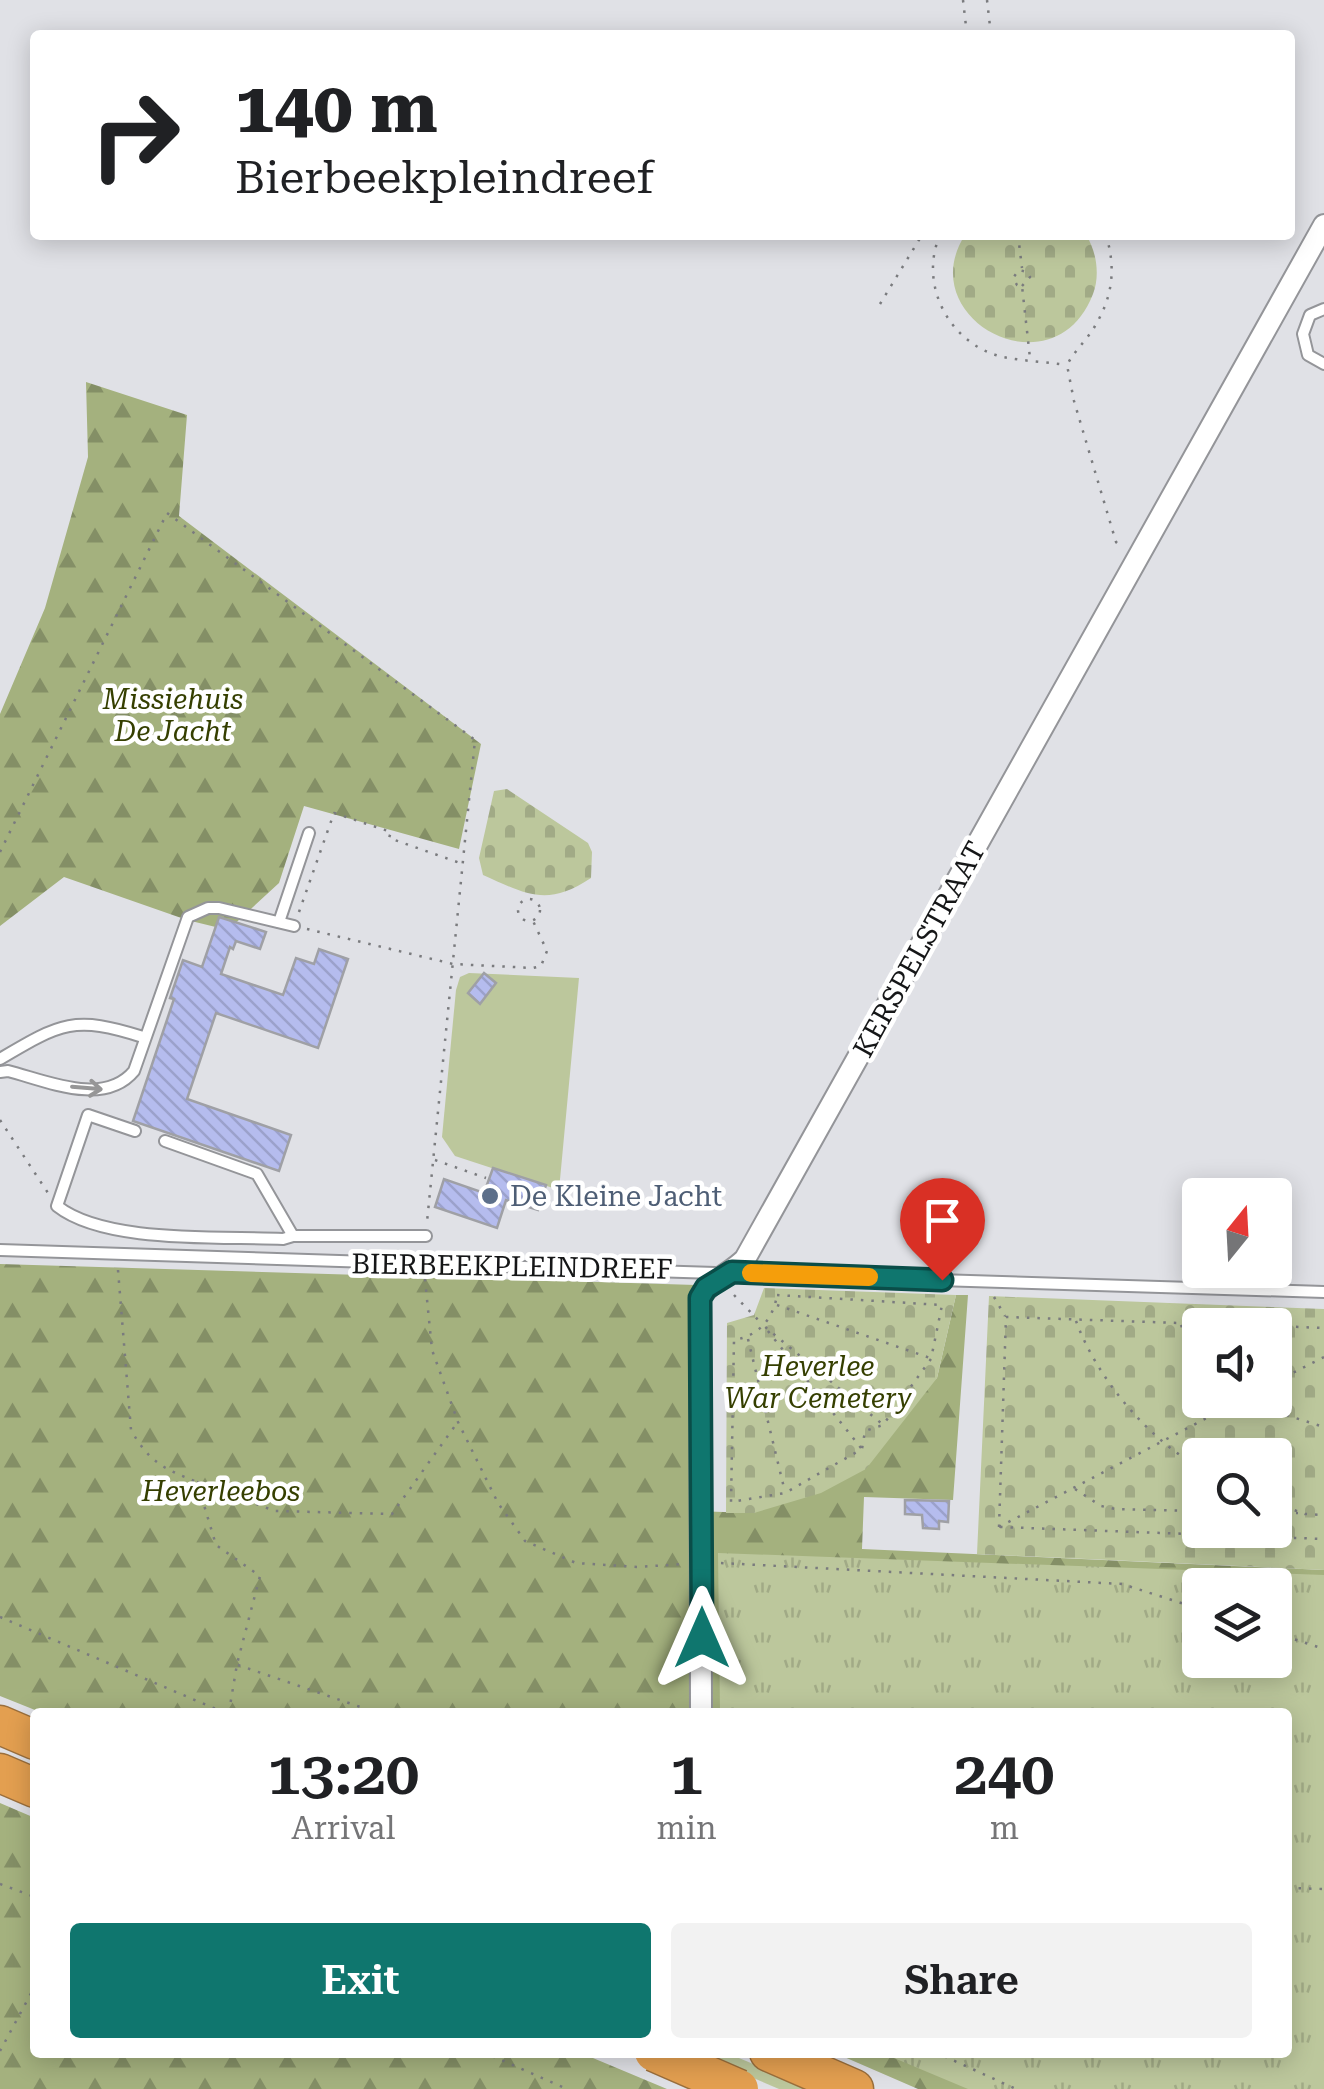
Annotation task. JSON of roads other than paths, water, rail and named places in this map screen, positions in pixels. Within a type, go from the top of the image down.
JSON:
[{"type":"highway","points":[[0,1725],[30,1738]]},
{"type":"highway","points":[[0,1774],[30,1786]]},
{"type":"highway","points":[[668,2058],[739,2089]]},
{"type":"highway","points":[[783,2058],[854,2089]]},
{"type":"street","name":"KERSPELSTRAAT","points":[[701,1708],[700,1298],[706,1288],[746,1259],[1324,225]]},
{"type":"street","points":[[697,2089],[698,2058]]},
{"type":"lane","points":[[1324,309],[1310,315],[1303,334],[1308,354],[1324,364]]},
{"type":"lane","points":[[279,922],[310,833]]},
{"type":"lane","points":[[0,1072],[73,1087],[112,1089],[125,1082],[134,1070],[188,918],[208,908],[219,908],[294,926]]},
{"type":"lane","points":[[0,1059],[48,1030],[65,1025],[82,1023],[114,1028],[144,1038]]},
{"type":"lane","points":[[135,1131],[88,1115],[57,1206],[68,1215],[114,1232],[283,1238],[426,1236]]},
{"type":"lane","points":[[165,1141],[257,1174],[293,1236]]},
{"type":"lane","name":"BIERBEEKPLEINDREEF","points":[[0,1250],[1324,1292]]},
{"type":"place","name":"De Kleine Jacht","points":[[490,1196]]},
{"type":"park label","name":"Missiehuis De Jacht","points":[[173,715]]},
{"type":"park label","name":"Heverlee War Cemetery","points":[[818,1382]]},
{"type":"park label","name":"Heverleebos","points":[[221,1491]]}]
